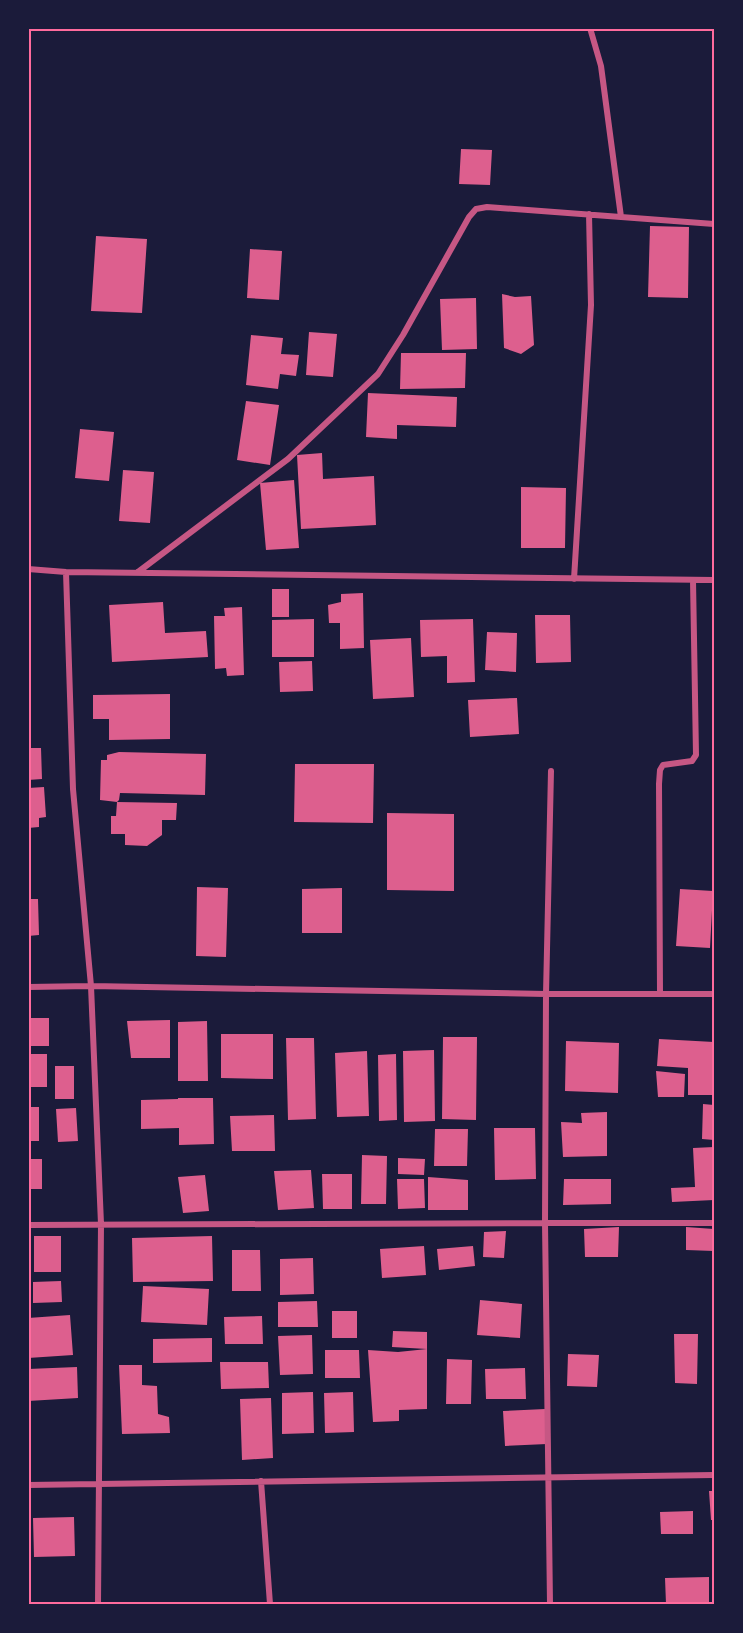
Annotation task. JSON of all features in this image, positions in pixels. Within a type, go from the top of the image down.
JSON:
[{"type":"street","points":[[590,28],[601,66],[621,217]]},
{"type":"street","points":[[138,573],[288,459],[378,374],[403,335],[469,217],[476,209],[486,207],[714,224]]},
{"type":"street","points":[[574,579],[591,305],[589,214]]},
{"type":"street","points":[[28,569],[66,572],[714,580]]},
{"type":"street","points":[[66,572],[73,789],[92,986],[101,1224],[98,1605]]},
{"type":"street","points":[[660,994],[660,770],[663,765],[692,761],[696,755],[693,580]]},
{"type":"street","points":[[550,1605],[545,1222],[546,994],[551,771]]},
{"type":"street","points":[[28,987],[714,994]]},
{"type":"street","points":[[28,1225],[714,1223]]},
{"type":"street","points":[[28,1485],[714,1475]]},
{"type":"street","points":[[261,1481],[270,1605]]},
{"type":"building","points":[[461,149],[492,150],[490,185],[459,184]]},
{"type":"building","points":[[650,226],[689,227],[688,298],[648,297]]},
{"type":"building","points":[[96,236],[147,239],[142,313],[91,311]]},
{"type":"building","points":[[250,249],[282,251],[279,300],[247,298]]},
{"type":"building","points":[[502,294],[515,297],[531,296],[534,345],[521,354],[504,348]]},
{"type":"building","points":[[476,298],[477,349],[442,350],[440,299]]},
{"type":"building","points":[[309,332],[337,334],[333,377],[306,375]]},
{"type":"building","points":[[251,335],[283,338],[281,354],[299,355],[296,376],[280,374],[278,389],[246,385]]},
{"type":"building","points":[[401,353],[466,353],[465,388],[400,389]]},
{"type":"building","points":[[368,393],[457,397],[456,427],[397,425],[397,439],[366,437]]},
{"type":"building","points":[[246,401],[279,405],[270,465],[237,460]]},
{"type":"building","points":[[80,429],[114,432],[109,481],[75,478]]},
{"type":"building","points":[[322,453],[323,479],[374,476],[376,525],[301,529],[297,455]]},
{"type":"building","points":[[123,470],[154,472],[150,523],[119,521]]},
{"type":"building","points":[[294,480],[299,548],[266,550],[260,483]]},
{"type":"building","points":[[521,487],[566,488],[565,548],[521,548]]},
{"type":"building","points":[[272,589],[289,589],[289,617],[272,617]]},
{"type":"building","points":[[363,593],[364,648],[340,649],[340,623],[329,623],[328,605],[341,602],[341,594]]},
{"type":"building","points":[[163,602],[165,633],[206,631],[208,657],[112,662],[109,605]]},
{"type":"building","points":[[242,607],[244,675],[227,676],[226,668],[215,669],[214,616],[225,616],[224,608]]},
{"type":"building","points":[[535,615],[570,615],[571,662],[536,663]]},
{"type":"building","points":[[314,619],[314,657],[272,657],[272,620]]},
{"type":"building","points":[[473,619],[475,682],[447,683],[447,656],[421,657],[420,620]]},
{"type":"building","points":[[487,632],[517,633],[516,672],[485,670]]},
{"type":"building","points":[[411,638],[414,697],[373,699],[370,640]]},
{"type":"building","points":[[312,661],[313,691],[280,692],[279,662]]},
{"type":"building","points":[[170,694],[170,739],[109,740],[109,719],[93,719],[93,695]]},
{"type":"building","points":[[517,698],[519,734],[470,737],[468,700]]},
{"type":"building","points":[[28,748],[41,748],[42,779],[28,780]]},
{"type":"building","points":[[119,752],[206,754],[205,795],[120,793],[117,802],[100,800],[101,760],[107,760],[107,755]]},
{"type":"building","points":[[295,764],[374,764],[373,823],[294,822]]},
{"type":"building","points":[[44,787],[46,817],[39,818],[39,827],[28,828],[28,788]]},
{"type":"building","points":[[117,802],[177,803],[176,820],[162,820],[162,835],[147,846],[125,845],[125,834],[111,834],[111,816],[116,816]]},
{"type":"building","points":[[387,813],[454,814],[454,891],[387,890]]},
{"type":"building","points":[[197,887],[228,888],[226,957],[196,956]]},
{"type":"building","points":[[342,888],[342,933],[302,933],[302,889]]},
{"type":"building","points":[[680,889],[713,891],[710,948],[676,946]]},
{"type":"building","points":[[28,899],[38,899],[39,935],[28,936]]},
{"type":"building","points":[[28,1018],[49,1018],[49,1046],[28,1046]]},
{"type":"building","points":[[170,1020],[170,1058],[131,1058],[127,1021]]},
{"type":"building","points":[[207,1021],[208,1081],[178,1081],[178,1022]]},
{"type":"building","points":[[221,1034],[273,1034],[273,1079],[221,1078]]},
{"type":"building","points":[[443,1037],[477,1037],[476,1120],[442,1119]]},
{"type":"building","points":[[286,1038],[314,1038],[316,1119],[288,1120]]},
{"type":"building","points":[[659,1039],[714,1042],[714,1095],[688,1095],[688,1068],[657,1066]]},
{"type":"building","points":[[566,1041],[619,1043],[618,1093],[565,1091]]},
{"type":"building","points":[[434,1050],[435,1121],[404,1122],[403,1051]]},
{"type":"building","points":[[367,1051],[369,1116],[337,1117],[335,1053]]},
{"type":"building","points":[[28,1054],[47,1054],[47,1087],[28,1087]]},
{"type":"building","points":[[396,1054],[397,1120],[379,1121],[378,1055]]},
{"type":"building","points":[[55,1066],[74,1066],[74,1099],[55,1099]]},
{"type":"building","points":[[656,1071],[685,1074],[684,1097],[658,1097]]},
{"type":"building","points":[[213,1098],[214,1144],[179,1145],[179,1128],[141,1129],[141,1100]]},
{"type":"building","points":[[703,1104],[714,1105],[714,1140],[702,1139]]},
{"type":"building","points":[[28,1107],[39,1107],[39,1141],[28,1141]]},
{"type":"building","points":[[76,1108],[78,1141],[58,1142],[56,1109]]},
{"type":"building","points":[[607,1112],[607,1156],[563,1157],[561,1122],[582,1123],[581,1113]]},
{"type":"building","points":[[274,1115],[275,1151],[232,1151],[230,1116]]},
{"type":"building","points":[[494,1128],[535,1128],[536,1179],[495,1180]]},
{"type":"building","points":[[435,1129],[468,1129],[467,1166],[434,1166]]},
{"type":"building","points":[[714,1147],[714,1200],[672,1202],[671,1188],[695,1187],[693,1148]]},
{"type":"building","points":[[362,1155],[387,1156],[386,1204],[361,1204]]},
{"type":"building","points":[[398,1158],[425,1159],[424,1175],[398,1174]]},
{"type":"building","points":[[28,1159],[42,1159],[42,1189],[28,1189]]},
{"type":"building","points":[[311,1170],[314,1208],[278,1210],[274,1171]]},
{"type":"building","points":[[322,1174],[352,1174],[352,1209],[323,1209]]},
{"type":"building","points":[[205,1175],[209,1211],[183,1213],[178,1177]]},
{"type":"building","points":[[428,1177],[468,1180],[468,1210],[428,1210]]},
{"type":"building","points":[[397,1179],[424,1179],[425,1208],[398,1209]]},
{"type":"building","points":[[564,1179],[611,1179],[611,1204],[563,1205]]},
{"type":"building","points":[[619,1227],[618,1257],[585,1257],[584,1229]]},
{"type":"building","points":[[686,1227],[714,1229],[714,1251],[686,1250]]},
{"type":"building","points":[[506,1231],[504,1258],[483,1257],[484,1232]]},
{"type":"building","points":[[34,1236],[61,1236],[61,1272],[34,1272]]},
{"type":"building","points":[[212,1236],[213,1281],[133,1282],[132,1238]]},
{"type":"building","points":[[424,1246],[426,1275],[382,1278],[380,1249]]},
{"type":"building","points":[[473,1246],[475,1266],[439,1270],[437,1249]]},
{"type":"building","points":[[232,1250],[260,1250],[261,1291],[232,1291]]},
{"type":"building","points":[[313,1258],[314,1294],[280,1295],[280,1259]]},
{"type":"building","points":[[61,1281],[62,1302],[33,1303],[33,1282]]},
{"type":"building","points":[[143,1286],[209,1289],[207,1325],[141,1322]]},
{"type":"building","points":[[480,1300],[522,1304],[520,1338],[477,1335]]},
{"type":"building","points":[[317,1301],[318,1327],[278,1327],[278,1302]]},
{"type":"building","points":[[332,1311],[357,1311],[357,1338],[332,1338]]},
{"type":"building","points":[[70,1315],[73,1355],[28,1358],[28,1318]]},
{"type":"building","points":[[262,1316],[263,1344],[225,1344],[224,1317]]},
{"type":"building","points":[[393,1331],[427,1332],[427,1349],[392,1347]]},
{"type":"building","points":[[674,1334],[698,1334],[697,1384],[675,1383]]},
{"type":"building","points":[[312,1335],[313,1374],[280,1375],[278,1336]]},
{"type":"building","points":[[212,1338],[212,1362],[153,1363],[153,1339]]},
{"type":"building","points":[[427,1349],[427,1409],[399,1410],[399,1421],[373,1422],[368,1350],[398,1352]]},
{"type":"building","points":[[325,1350],[359,1350],[360,1378],[325,1378]]},
{"type":"building","points":[[568,1354],[599,1355],[597,1387],[567,1386]]},
{"type":"building","points":[[447,1359],[472,1360],[471,1404],[446,1404]]},
{"type":"building","points":[[220,1362],[268,1362],[269,1388],[221,1389]]},
{"type":"building","points":[[119,1365],[142,1365],[142,1385],[157,1386],[158,1414],[169,1417],[170,1433],[122,1434]]},
{"type":"building","points":[[77,1367],[78,1398],[28,1401],[28,1369]]},
{"type":"building","points":[[525,1368],[526,1399],[486,1399],[485,1369]]},
{"type":"building","points":[[313,1392],[314,1433],[282,1434],[282,1393]]},
{"type":"building","points":[[353,1392],[354,1432],[325,1433],[324,1393]]},
{"type":"building","points":[[271,1398],[273,1458],[242,1460],[240,1399]]},
{"type":"building","points":[[545,1409],[547,1444],[505,1446],[503,1411]]},
{"type":"building","points":[[709,1491],[714,1491],[714,1520],[711,1520]]},
{"type":"building","points":[[693,1511],[693,1534],[661,1534],[660,1512]]},
{"type":"building","points":[[74,1517],[75,1556],[34,1557],[33,1518]]},
{"type":"building","points":[[709,1577],[709,1604],[666,1604],[665,1578]]}]
